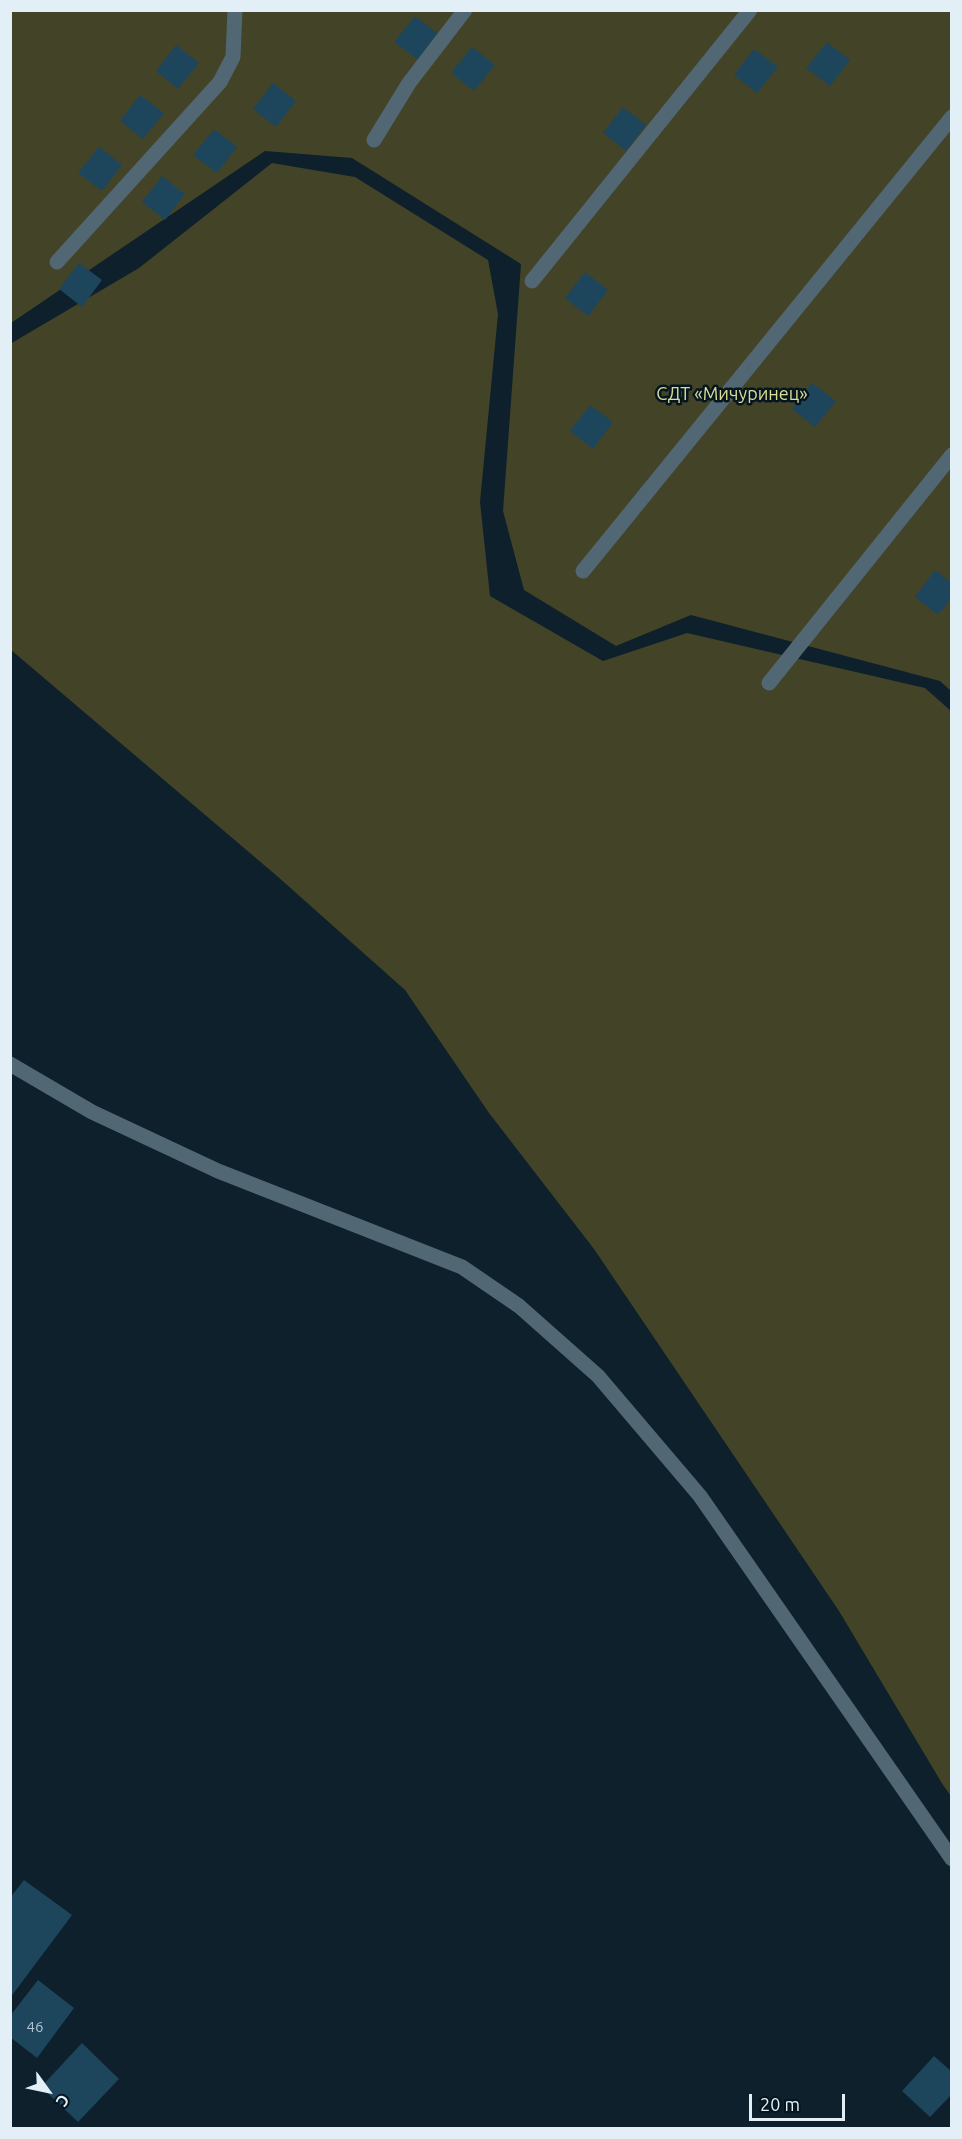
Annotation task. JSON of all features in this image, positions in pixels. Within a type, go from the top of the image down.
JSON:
[{"type":"lane","points":[[57,262],[220,82],[233,57],[235,10]]},
{"type":"lane","points":[[374,140],[409,83],[465,10]]},
{"type":"lane","points":[[532,281],[750,10]]},
{"type":"lane","points":[[583,571],[951,117]]},
{"type":"lane","points":[[769,683],[951,455]]},
{"type":"lane","points":[[10,1064],[92,1112],[218,1172],[462,1267],[519,1306],[598,1376],[700,1496],[951,1859]]},
{"type":"green space","name":"СДТ «Мичуринец»","points":[[11,11],[951,11],[951,691],[940,681],[691,615],[616,646],[524,590],[503,511],[521,264],[352,158],[265,151],[11,323]]},
{"type":"green space","points":[[272,163],[355,177],[488,260],[498,314],[480,502],[490,596],[603,661],[687,633],[925,688],[951,711],[951,1796],[839,1611],[594,1249],[489,1113],[405,990],[277,876],[11,650],[10,344],[139,268]]},
{"type":"building","points":[[415,16],[438,34],[418,60],[394,42]]},
{"type":"building","points":[[827,42],[850,60],[830,86],[806,68]]},
{"type":"building","points":[[176,45],[199,63],[178,89],[156,71]]},
{"type":"building","points":[[472,47],[495,65],[474,91],[451,73]]},
{"type":"building","points":[[754,49],[778,67],[757,93],[734,75]]},
{"type":"building","points":[[273,83],[296,101],[276,127],[253,109]]},
{"type":"building","points":[[140,95],[164,113],[143,139],[120,121]]},
{"type":"building","points":[[623,107],[646,125],[626,151],[603,133]]},
{"type":"building","points":[[214,129],[237,147],[217,173],[193,155]]},
{"type":"building","points":[[99,147],[122,165],[102,191],[78,173]]},
{"type":"building","points":[[162,176],[185,194],[165,220],[142,202]]},
{"type":"building","points":[[79,263],[102,280],[82,307],[59,289]]},
{"type":"building","points":[[585,272],[608,290],[588,316],[565,298]]},
{"type":"building","points":[[812,383],[836,401],[815,427],[792,409]]},
{"type":"building","points":[[590,405],[613,422],[593,449],[570,431]]},
{"type":"building","points":[[935,570],[952,583],[952,597],[938,615],[915,597]]},
{"type":"building","points":[[24,1880],[72,1915],[10,1998],[10,1898]]},
{"type":"building","points":[[38,1980],[74,2008],[37,2058],[10,2037],[10,2016]]},
{"type":"building","points":[[82,2043],[119,2079],[78,2122],[41,2087]]},
{"type":"building","points":[[934,2056],[952,2072],[952,2094],[930,2117],[902,2091]]}]
